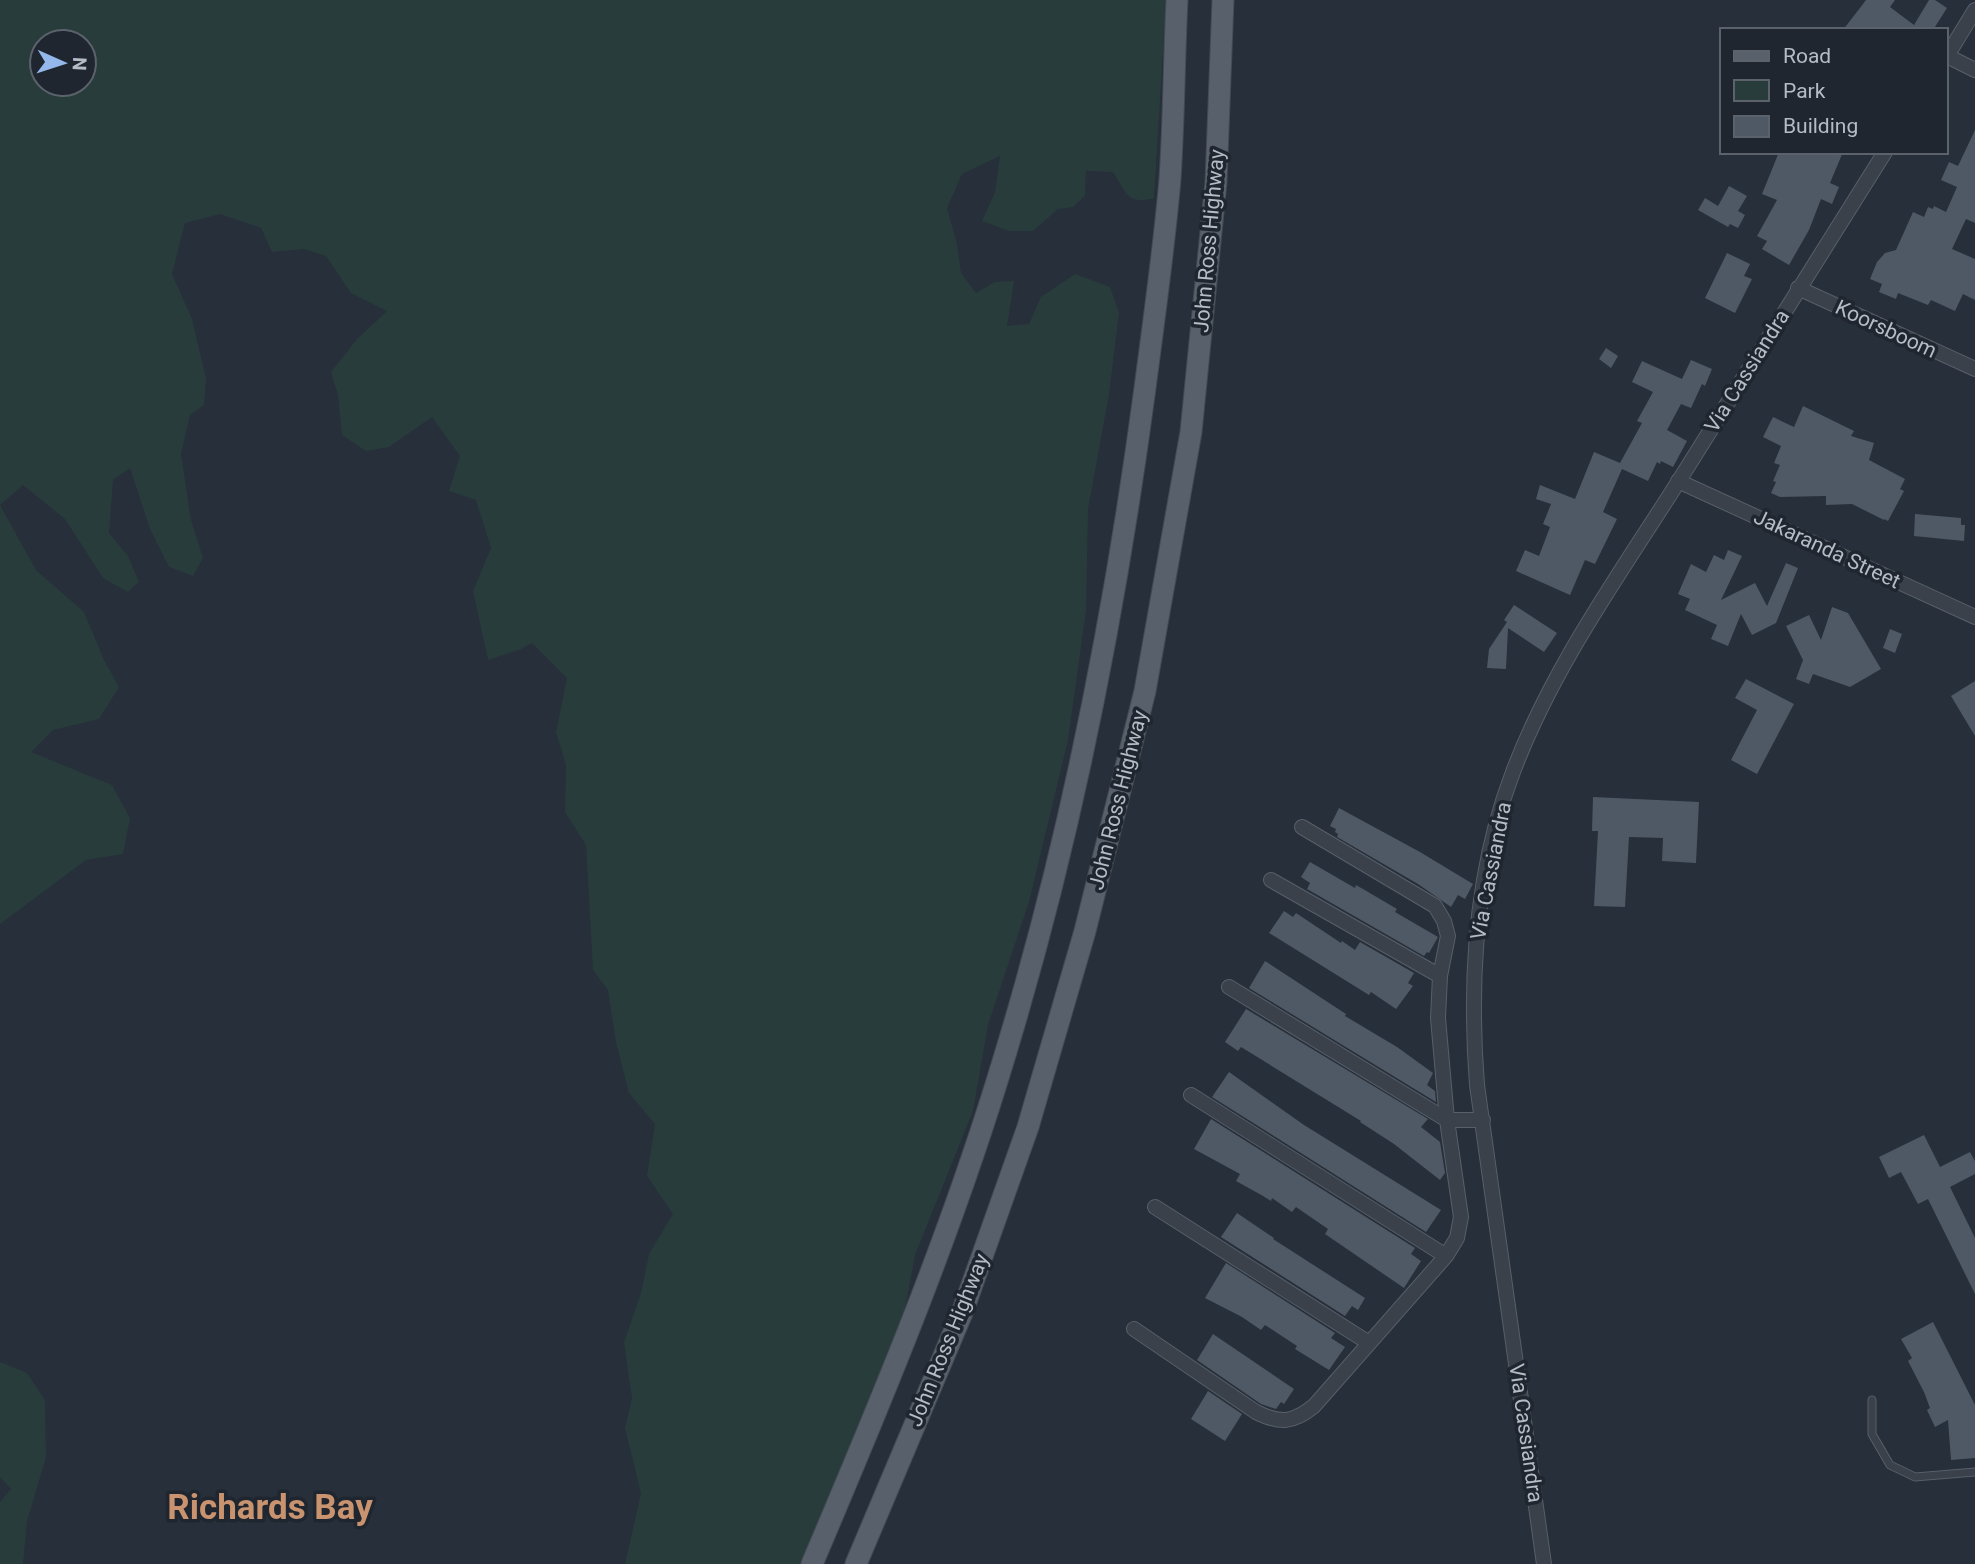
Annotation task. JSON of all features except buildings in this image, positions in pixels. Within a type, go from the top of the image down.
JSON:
[{"type":"main road","name":"John Ross Highway","points":[[812,1564],[911,1321],[979,1137],[1031,967],[1089,730],[1129,516],[1159,285],[1170,176],[1177,0]]},
{"type":"main road","name":"John Ross Highway","points":[[856,1564],[962,1312],[1028,1127],[1085,931],[1144,691],[1191,432],[1216,182],[1223,0]]},
{"type":"street","points":[[1947,56],[1975,10]]},
{"type":"street","points":[[1947,58],[1975,70]]},
{"type":"street","name":"Via Cassiandra","points":[[1544,1564],[1473,1032],[1474,984],[1485,883],[1498,814],[1540,709],[1595,610],[1884,154]]},
{"type":"street","name":"Koorsboom","points":[[1798,288],[1975,369]]},
{"type":"street","name":"Jakaranda Street","points":[[1678,481],[1975,617]]},
{"type":"street","points":[[1134,1329],[1256,1412],[1278,1420],[1291,1420],[1301,1417],[1314,1406],[1446,1256],[1457,1238],[1461,1226],[1447,1120],[1438,1017],[1440,976],[1447,928],[1435,906],[1302,827]]},
{"type":"street","points":[[1271,880],[1440,976]]},
{"type":"street","points":[[1229,987],[1447,1120],[1483,1120]]},
{"type":"street","points":[[1191,1095],[1446,1256]]},
{"type":"street","points":[[1156,1207],[1369,1343]]},
{"type":"lane","points":[[1872,1400],[1872,1434],[1890,1465],[1915,1477],[1975,1472]]},
{"type":"green space","points":[[0,0],[1166,0],[1154,198],[1138,200],[1128,196],[1113,172],[1086,171],[1085,196],[1073,207],[1058,209],[1033,231],[1009,231],[982,221],[995,192],[1000,156],[962,174],[947,208],[957,244],[961,273],[976,293],[995,282],[1014,281],[1007,326],[1029,324],[1041,297],[1075,274],[1110,287],[1119,313],[1109,394],[1088,509],[1086,610],[1068,740],[1029,902],[988,1025],[973,1111],[915,1255],[902,1326],[802,1564],[625,1564],[641,1493],[625,1428],[632,1398],[624,1342],[641,1293],[649,1254],[673,1214],[647,1176],[655,1124],[629,1093],[616,1042],[608,990],[593,970],[586,845],[565,812],[566,765],[556,732],[567,678],[532,643],[488,660],[473,591],[491,548],[476,500],[449,491],[460,456],[432,417],[389,447],[366,451],[342,435],[338,395],[331,372],[357,339],[387,311],[351,293],[326,256],[304,249],[272,252],[261,228],[220,214],[185,223],[172,274],[192,319],[206,379],[204,405],[190,415],[181,454],[191,520],[203,558],[193,576],[169,567],[150,529],[130,468],[113,480],[109,533],[128,556],[139,582],[128,592],[103,578],[65,519],[23,485],[0,505]]},
{"type":"green space","points":[[0,505],[36,570],[84,612],[104,660],[119,687],[99,719],[53,730],[31,752],[112,785],[130,818],[123,854],[86,860],[0,924]]},
{"type":"green space","points":[[0,1362],[27,1373],[45,1400],[46,1457],[27,1521],[23,1564],[0,1564],[0,1502],[11,1489],[0,1477]]},
{"type":"district","name":"Richards Bay","points":[[270,1507]]}]
